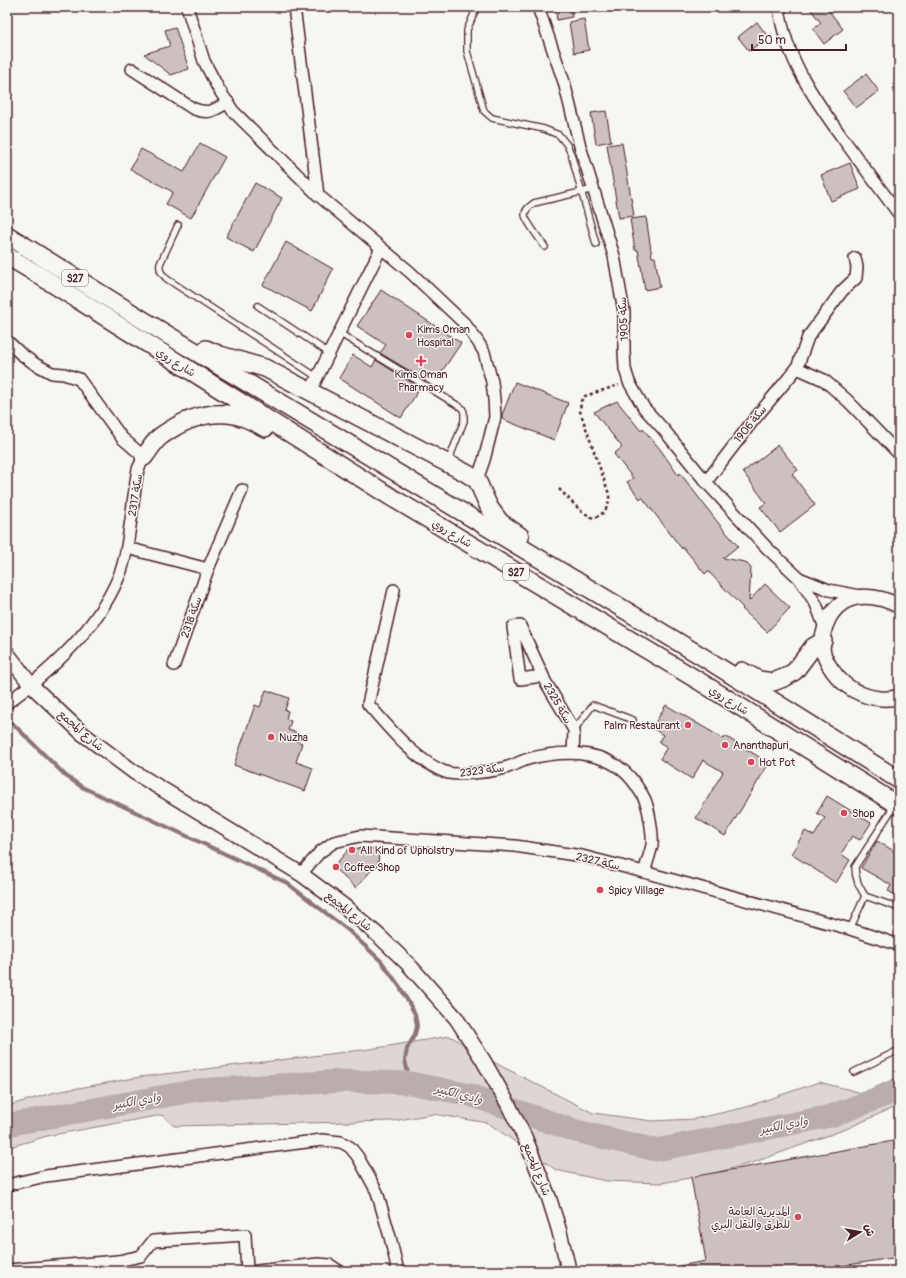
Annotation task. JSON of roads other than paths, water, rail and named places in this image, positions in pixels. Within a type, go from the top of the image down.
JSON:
[{"type":"main road","name":"شارع روي","points":[[7,235],[143,320],[703,657],[899,780]]},
{"type":"main road","name":"شارع روي","points":[[7,256],[391,497],[699,681],[897,805]]},
{"type":"main road","points":[[143,320],[220,355],[265,368],[313,385],[466,473],[477,480],[489,507],[500,522],[552,559],[582,585]]},
{"type":"main road","points":[[144,457],[160,436],[179,424],[193,418],[229,414],[256,422],[322,462],[391,497]]},
{"type":"main road","points":[[703,657],[728,664],[759,680],[773,682],[786,677],[795,671],[824,634]]},
{"type":"street","points":[[187,7],[204,61],[218,88],[239,117],[318,195],[410,272],[465,324],[478,342],[484,352],[492,382],[495,416],[484,460],[477,480]]},
{"type":"street","points":[[294,7],[318,195]]},
{"type":"street","name":"سكة 1905","points":[[538,7],[564,82],[580,146],[614,256],[624,312],[625,369],[628,382],[644,408],[664,430],[706,482],[767,548],[799,578],[816,604],[824,634]]},
{"type":"street","points":[[779,7],[788,47],[806,85],[826,116],[899,214]]},
{"type":"street","points":[[132,69],[192,108],[201,112],[216,110],[228,102]]},
{"type":"street","points":[[313,385],[380,248]]},
{"type":"street","name":"سكة 1906","points":[[706,482],[752,422],[798,368],[808,337],[838,296],[856,278],[857,267],[855,258]]},
{"type":"street","points":[[7,341],[35,364],[52,373],[64,374],[79,379],[122,438],[144,457]]},
{"type":"street","points":[[798,368],[824,380],[848,401],[899,454]]},
{"type":"street","name":"سكة 2317","points":[[7,703],[31,685],[75,643],[98,614],[109,596],[121,571],[127,548],[138,469],[144,457]]},
{"type":"street","name":"سكة 2318","points":[[174,665],[208,569],[242,490]]},
{"type":"street","points":[[127,548],[208,569]]},
{"type":"street","name":"سكة 1905","points":[[799,578],[829,590],[864,597]]},
{"type":"street","name":"سكة 2323","points":[[394,590],[368,704],[414,752],[432,765],[449,773],[464,774],[487,771],[508,767],[528,759],[572,752],[591,755],[609,761],[621,768],[634,782],[644,798],[650,817],[652,844],[644,872]]},
{"type":"street","points":[[899,606],[879,599],[864,597],[852,598],[837,607],[833,612],[824,634],[823,651],[826,661],[835,674],[847,686],[860,694],[888,700],[899,697]]},
{"type":"street","name":"شارع المجمع","points":[[7,653],[31,685],[83,734],[134,772],[302,874],[344,906],[379,936],[409,965],[456,1018],[483,1060],[508,1104],[542,1177],[559,1230],[569,1271]]},
{"type":"street","name":"سكة 2325","points":[[543,676],[574,730],[572,752]]},
{"type":"street","name":"سكة 2327","points":[[302,874],[320,852],[334,842],[360,836],[515,846],[582,856],[850,929],[899,945]]},
{"type":"street","points":[[7,1185],[46,1176],[322,1140],[341,1142],[350,1147],[358,1157],[377,1192],[398,1271]]},
{"type":"street","points":[[7,1270],[119,1266],[141,1256],[153,1241],[245,1235],[247,1271]]},
{"type":"street","points":[[257,1271],[318,1264],[330,1266],[339,1271]]},
{"type":"lane","points":[[477,7],[467,30],[468,51],[484,110],[492,118],[544,129],[559,135],[567,145],[596,244]]},
{"type":"lane","points":[[545,247],[526,220],[525,214],[527,208],[534,203],[594,189]]},
{"type":"lane","points":[[178,225],[160,264],[159,269],[162,274],[313,385]]},
{"type":"lane","points":[[258,306],[328,354]]},
{"type":"lane","points":[[339,332],[462,408],[464,412],[464,421],[447,463]]},
{"type":"lane","points":[[574,730],[593,705],[633,720]]},
{"type":"lane","points":[[897,805],[855,867],[855,876],[866,896],[899,908]]},
{"type":"lane","points":[[850,929],[866,896]]},
{"type":"lane","points":[[854,1072],[899,1050]]},
{"type":"waterway","points":[[8,719],[66,776],[82,787],[287,883],[349,931],[381,961],[400,987],[415,1014],[417,1026],[415,1034],[407,1049],[405,1060],[410,1083]]},
{"type":"waterway","name":"وادي الكبير","points":[[7,1125],[198,1090],[342,1081],[410,1083],[470,1095],[576,1131],[656,1150],[831,1116],[899,1090]]},
{"type":"place","name":"Kims Oman Hospital","points":[[409,335]]},
{"type":"place","name":"Kims Oman Pharmacy","points":[[421,361]]},
{"type":"place","name":"Palm Restaurant","points":[[688,725]]},
{"type":"place","name":"Nuzha","points":[[271,737]]},
{"type":"place","name":"Ananthapuri","points":[[725,745]]},
{"type":"place","name":"Hot Pot","points":[[751,762]]},
{"type":"place","name":"Shop","points":[[844,813]]},
{"type":"place","name":"All Kind of Upholstry","points":[[352,850]]},
{"type":"place","name":"Coffee Shop","points":[[336,867]]},
{"type":"place","name":"Spicy Village","points":[[600,890]]},
{"type":"place","name":"المديرية العامة للطرق والنقل البري","points":[[798,1217]]}]
